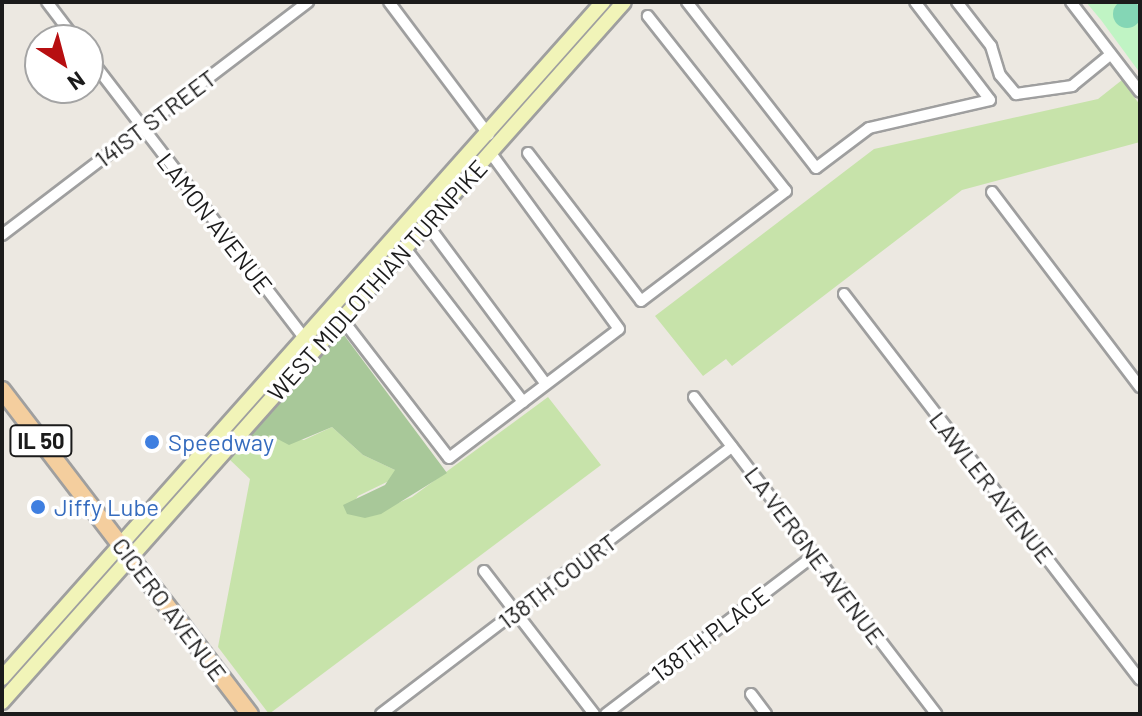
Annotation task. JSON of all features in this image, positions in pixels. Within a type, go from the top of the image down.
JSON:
[{"type":"main road","name":"WEST MIDLOTHIAN TURNPIKE","points":[[2,702],[304,338],[603,2]]},
{"type":"main road","name":"WEST MIDLOTHIAN TURNPIKE","points":[[2,678],[314,350],[624,2]]},
{"type":"main road","name":"CICERO AVENUE","points":[[2,390],[250,714]]},
{"type":"street","points":[[47,2],[64,24]]},
{"type":"street","name":"141ST STREET","points":[[2,235],[308,2]]},
{"type":"street","points":[[342,319],[449,458],[619,329],[488,155],[489,130],[389,2]]},
{"type":"street","points":[[687,2],[816,168],[869,128],[990,100],[915,2]]},
{"type":"street","points":[[957,2],[991,46],[1000,75],[1016,94],[1072,86],[1111,54]]},
{"type":"street","points":[[1071,2],[1140,92]]},
{"type":"street","points":[[528,153],[641,301],[786,191],[648,16]]},
{"type":"street","name":"LAMON AVENUE","points":[[104,77],[314,350]]},
{"type":"street","points":[[992,192],[1140,387]]},
{"type":"street","points":[[427,224],[546,384]]},
{"type":"street","points":[[405,248],[523,402]]},
{"type":"street","name":"LAWLER AVENUE","points":[[844,294],[1140,680]]},
{"type":"street","name":"LA VERGNE AVENUE","points":[[694,397],[936,714]]},
{"type":"street","name":"138TH COURT","points":[[381,714],[732,447]]},
{"type":"street","name":"138TH PLACE","points":[[606,714],[815,555]]},
{"type":"street","points":[[484,571],[594,714]]},
{"type":"street","points":[[751,694],[766,714]]},
{"type":"green space","points":[[1127,0],[1137,4],[1141,14],[1137,24],[1127,28],[1117,24],[1113,14],[1117,4]]},
{"type":"green space","points":[[1086,2],[1140,2],[1140,73],[1101,20]]},
{"type":"green space","points":[[1122,80],[1140,105],[1140,142],[962,190],[732,366],[726,359],[703,376],[655,316],[874,149],[1098,99]]},
{"type":"green space","points":[[341,331],[447,473],[381,514],[365,518],[347,514],[343,505],[385,485],[395,470],[363,455],[332,427],[289,445],[270,435],[244,450],[245,439]]},
{"type":"green space","points":[[548,397],[601,465],[269,714],[218,647],[250,479],[228,458],[245,439],[244,450],[270,435],[304,440],[332,427],[363,455],[395,470],[395,478],[358,496],[347,513],[365,517],[412,497]]},
{"type":"place","name":"Speedway","points":[[152,442]]},
{"type":"place","name":"Jiffy Lube","points":[[38,507]]}]
